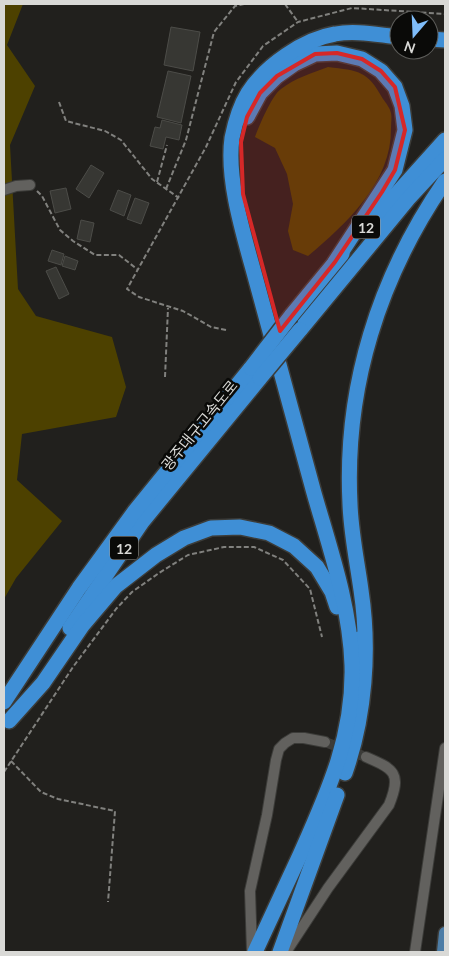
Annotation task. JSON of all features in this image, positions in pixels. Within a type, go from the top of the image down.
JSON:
[{"type":"highway","points":[[280,952],[353,748],[363,686],[341,586],[244,236],[231,168],[232,138],[239,111],[249,92],[285,56],[308,41],[335,34],[360,33],[389,36]]},
{"type":"highway","points":[[335,262],[396,170],[405,130],[402,106],[395,87],[381,71],[362,59],[336,53],[315,54],[294,64],[260,93],[247,117],[241,142],[240,166],[243,194],[253,236],[349,584],[358,667]]},
{"type":"highway","name":"광주대구고속도로","points":[[6,725],[89,598],[142,522],[255,373],[291,316],[335,262],[445,140]]},
{"type":"highway","name":"광주대구고속도로","points":[[4,702],[78,588],[135,511],[255,373],[300,330],[408,200],[445,159]]},
{"type":"highway","points":[[253,952],[335,775],[365,631],[362,592],[353,542],[349,466],[353,417],[360,371],[383,295],[424,211],[445,180]]},
{"type":"highway","points":[[6,725],[43,683],[82,626],[116,586],[156,555],[184,538],[211,528],[240,527],[269,533],[294,546],[317,567],[332,592],[358,667]]},
{"type":"main road","points":[[443,952],[445,934]]},
{"type":"street","points":[[4,190],[16,186],[30,185]]},
{"type":"street","points":[[253,952],[250,891],[279,749],[293,738],[325,742]]},
{"type":"street","points":[[416,952],[445,748]]},
{"type":"street","points":[[286,952],[328,888],[389,805],[396,779],[387,766],[366,757]]},
{"type":"path","points":[[166,189],[186,140],[214,32],[235,5],[244,4]]},
{"type":"path","points":[[285,4],[298,22]]},
{"type":"path","points":[[59,102],[66,121],[105,131],[121,140],[152,179],[179,198]]},
{"type":"path","points":[[157,182],[167,145]]},
{"type":"path","points":[[30,185],[42,196],[60,230],[73,241],[94,255],[119,255],[137,269]]},
{"type":"path","points":[[165,377],[168,308]]},
{"type":"path","points":[[4,772],[72,667],[116,610],[132,592],[188,555],[224,547],[254,547],[283,560],[310,590],[322,637]]},
{"type":"path","points":[[11,761],[41,792],[58,799],[115,811],[108,902]]},
{"type":"highlighted area","points":[[337,53],[362,59],[381,71],[395,87],[405,130],[395,170],[335,262],[280,331],[243,194],[241,142],[247,117],[260,93],[277,76],[315,54]]},
{"type":"shaded area","points":[[4,4],[23,4],[7,45],[35,86],[10,145],[18,289],[36,316],[112,337],[126,387],[116,417],[22,434],[17,480],[62,521],[16,578],[4,599]]},
{"type":"shaded area","points":[[328,67],[355,71],[372,82],[391,113],[389,148],[384,166],[364,200],[337,230],[308,256],[293,250],[288,231],[293,204],[287,174],[275,148],[255,137],[266,111],[277,92],[298,79]]},
{"type":"building","points":[[171,27],[200,32],[193,71],[164,65]]},
{"type":"building","points":[[168,71],[191,76],[181,123],[157,117]]},
{"type":"building","points":[[162,120],[182,125],[179,140],[166,137],[163,149],[150,146],[155,127],[160,128]]},
{"type":"building","points":[[91,165],[104,173],[89,198],[76,189]]},
{"type":"building","points":[[66,188],[71,209],[55,213],[50,191]]},
{"type":"building","points":[[118,190],[131,195],[124,216],[110,210]]},
{"type":"building","points":[[135,198],[149,203],[141,224],[127,219]]},
{"type":"building","points":[[81,220],[94,223],[90,242],[77,239]]},
{"type":"building","points":[[52,250],[64,254],[61,265],[48,261]]},
{"type":"building","points":[[65,256],[78,261],[75,270],[62,266]]},
{"type":"building","points":[[56,267],[69,294],[59,299],[46,271]]},
{"type":"tunnel","points":[[325,742],[366,757]]}]
